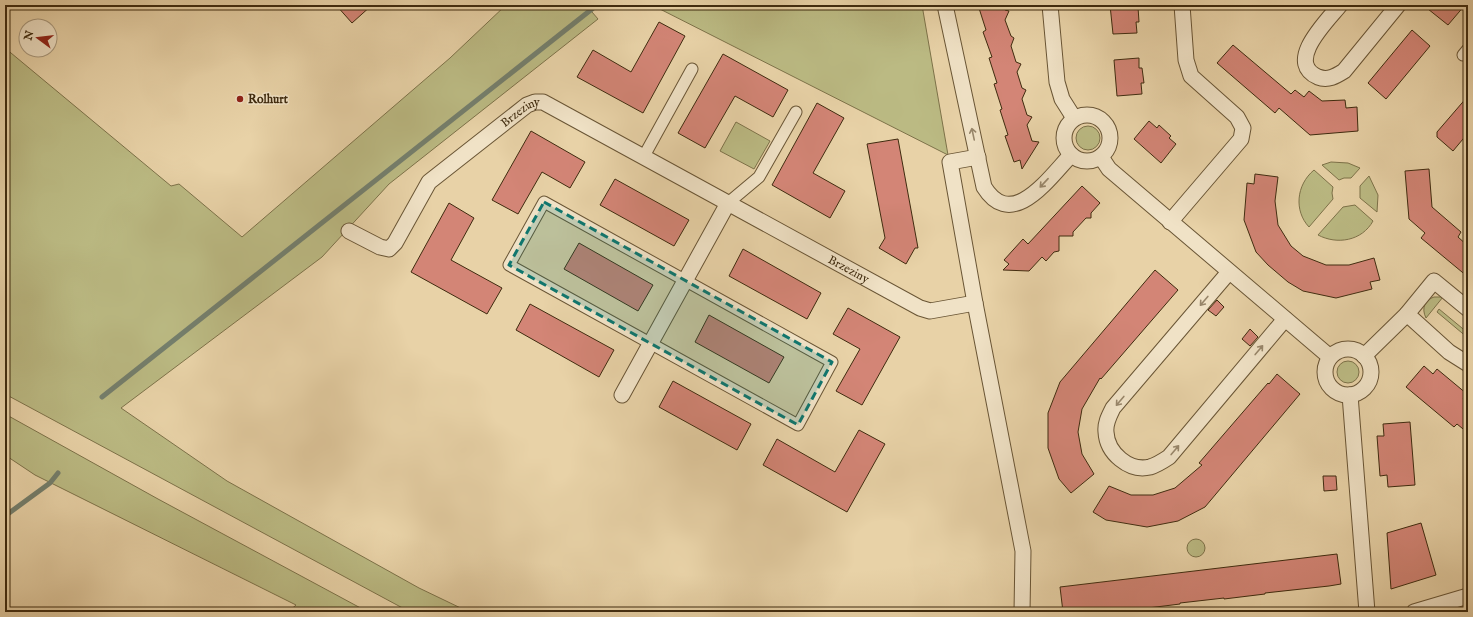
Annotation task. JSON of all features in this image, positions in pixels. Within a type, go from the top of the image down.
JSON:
[{"type":"street","points":[[945,5],[984,187],[991,198],[1002,204],[1019,204],[1037,191],[1071,155]]},
{"type":"street","points":[[1050,5],[1057,82],[1062,99],[1074,118]]},
{"type":"street","points":[[1170,222],[1241,139],[1243,128],[1237,117],[1191,76],[1186,60],[1182,5]]},
{"type":"street","points":[[1340,5],[1311,40],[1307,50],[1307,67],[1318,77],[1327,78],[1344,71],[1398,5]]},
{"type":"street","points":[[644,156],[692,69]]},
{"type":"street","name":"Brzeziny","points":[[349,231],[380,247],[389,249],[395,243],[429,182],[527,105],[534,102],[552,105],[920,308],[930,311],[975,303]]},
{"type":"street","points":[[622,395],[728,203],[759,178],[796,112]]},
{"type":"street","points":[[1081,115],[1095,116],[1106,124],[1110,138],[1109,145],[1101,157],[1088,161],[1076,158],[1071,155],[1066,148],[1065,132],[1068,124],[1074,118],[1081,115]]},
{"type":"street","points":[[978,157],[950,162],[975,303],[1023,551],[1022,612]]},
{"type":"street","points":[[1101,157],[1109,170],[1330,357]]},
{"type":"street","points":[[544,202],[685,280],[832,362],[798,425],[510,265],[544,202]]},
{"type":"street","points":[[1229,272],[1113,408],[1107,419],[1106,432],[1111,448],[1122,461],[1131,466],[1148,467],[1159,464],[1169,457],[1285,319]]},
{"type":"street","points":[[1364,356],[1407,314],[1434,281],[1468,309]]},
{"type":"street","points":[[1407,314],[1449,352],[1468,364]]},
{"type":"street","points":[[1347,349],[1353,349],[1364,356],[1371,367],[1370,380],[1362,390],[1350,395],[1335,391],[1330,386],[1325,372],[1330,357],[1335,353],[1347,349]]},
{"type":"street","points":[[1350,395],[1367,612]]},
{"type":"street","points":[[1414,612],[1468,596]]},
{"type":"highlighted area","points":[[544,202],[832,362],[798,425],[509,265]]},
{"type":"shaded area","points":[[506,5],[586,5],[598,19],[389,184],[322,257],[121,408],[227,481],[419,588],[469,612],[410,612],[5,394],[5,48],[171,186],[179,184],[242,237],[450,58]]},
{"type":"shaded area","points":[[652,5],[922,5],[948,155]]},
{"type":"shaded area","points":[[736,122],[770,141],[754,169],[720,151]]},
{"type":"shaded area","points":[[1088,126],[1093,127],[1099,133],[1099,143],[1093,149],[1088,150],[1083,149],[1077,143],[1076,138],[1077,133],[1083,127]]},
{"type":"shaded area","points":[[1331,162],[1348,163],[1360,168],[1351,178],[1339,180],[1322,165]]},
{"type":"shaded area","points":[[1314,170],[1333,187],[1333,199],[1309,227],[1304,221],[1301,213],[1299,198],[1304,183]]},
{"type":"shaded area","points":[[1369,176],[1378,195],[1377,212],[1360,198],[1360,186]]},
{"type":"shaded area","points":[[1355,205],[1373,221],[1362,233],[1356,237],[1341,240],[1333,240],[1318,235],[1343,207]]},
{"type":"shaded area","points":[[1434,297],[1443,297],[1426,318],[1424,308],[1426,302]]},
{"type":"shaded area","points":[[1439,309],[1468,333],[1468,338],[1437,312]]},
{"type":"shaded area","points":[[1348,361],[1352,362],[1358,368],[1358,376],[1352,382],[1348,383],[1344,382],[1338,376],[1337,372],[1338,368],[1344,362]]},
{"type":"shaded area","points":[[5,414],[158,499],[368,612],[288,612],[296,605],[35,475],[5,455]]},
{"type":"shaded area","points":[[1192,539],[1200,539],[1205,544],[1203,555],[1200,557],[1192,557],[1187,552],[1187,544]]},
{"type":"building","points":[[336,5],[372,5],[352,23]]},
{"type":"building","points":[[978,5],[1004,5],[1005,10],[1009,11],[1005,20],[1011,36],[1014,38],[1011,46],[1016,62],[1021,64],[1017,72],[1022,88],[1026,90],[1022,99],[1027,115],[1032,117],[1027,125],[1032,141],[1039,142],[1022,169],[1020,160],[1014,162],[1005,136],[1008,135],[994,84],[997,83],[989,58],[992,57],[983,32],[986,30]]},
{"type":"building","points":[[1110,5],[1138,7],[1139,22],[1136,22],[1137,33],[1113,34]]},
{"type":"building","points":[[1423,5],[1465,5],[1448,25]]},
{"type":"building","points":[[659,22],[685,36],[643,113],[577,77],[593,50],[631,72]]},
{"type":"building","points":[[1412,30],[1430,46],[1386,99],[1368,83]]},
{"type":"building","points":[[1233,45],[1291,94],[1295,90],[1304,97],[1309,91],[1322,101],[1345,100],[1346,108],[1357,107],[1358,131],[1310,135],[1279,108],[1275,113],[1217,63]]},
{"type":"building","points":[[723,54],[788,90],[773,117],[735,96],[705,148],[678,133]]},
{"type":"building","points":[[1139,58],[1139,68],[1142,68],[1144,83],[1141,83],[1142,94],[1117,96],[1114,60]]},
{"type":"building","points":[[1468,96],[1468,133],[1453,151],[1437,137],[1437,132]]},
{"type":"building","points":[[817,103],[844,118],[813,173],[845,191],[830,218],[772,185]]},
{"type":"building","points":[[1149,121],[1157,128],[1159,125],[1171,136],[1169,138],[1176,144],[1161,163],[1134,139]]},
{"type":"building","points":[[531,131],[585,162],[570,188],[542,172],[518,214],[492,200]]},
{"type":"building","points":[[898,139],[918,248],[915,248],[906,264],[879,248],[885,238],[867,144]]},
{"type":"building","points":[[1429,169],[1432,207],[1461,232],[1458,237],[1468,246],[1468,277],[1421,238],[1425,233],[1409,219],[1405,171]]},
{"type":"building","points":[[1255,174],[1278,177],[1275,201],[1278,225],[1291,246],[1303,256],[1326,265],[1349,265],[1374,258],[1380,280],[1370,282],[1372,289],[1336,298],[1303,291],[1288,282],[1268,265],[1256,252],[1244,220],[1247,183],[1254,184]]},
{"type":"building","points":[[615,179],[689,220],[674,246],[600,205]]},
{"type":"building","points":[[1082,186],[1100,203],[1091,213],[1091,218],[1086,218],[1073,232],[1073,236],[1059,236],[1059,251],[1054,252],[1046,261],[1042,257],[1029,271],[1003,270],[1009,264],[1004,260],[1023,239],[1028,244]]},
{"type":"building","points":[[449,203],[474,218],[451,260],[502,288],[487,314],[411,272]]},
{"type":"building","points":[[579,243],[653,285],[638,311],[564,269]]},
{"type":"building","points":[[743,249],[821,293],[807,319],[729,276]]},
{"type":"building","points":[[1155,270],[1178,290],[1101,379],[1100,378],[1082,409],[1078,432],[1082,454],[1094,474],[1071,493],[1059,479],[1048,448],[1048,413],[1060,382]]},
{"type":"building","points":[[1217,300],[1224,307],[1216,316],[1208,310]]},
{"type":"building","points":[[530,304],[614,350],[599,377],[516,330]]},
{"type":"building","points":[[848,308],[900,337],[862,405],[836,391],[860,349],[833,334]]},
{"type":"building","points":[[709,315],[784,357],[769,383],[695,342]]},
{"type":"building","points":[[1250,329],[1258,337],[1250,346],[1242,339]]},
{"type":"building","points":[[1424,366],[1433,374],[1437,369],[1467,394],[1463,399],[1468,404],[1468,433],[1457,424],[1454,427],[1406,387]]},
{"type":"building","points":[[1277,374],[1300,394],[1205,507],[1178,521],[1147,527],[1106,520],[1093,512],[1109,486],[1131,495],[1153,495],[1175,488],[1202,465],[1199,463]]},
{"type":"building","points":[[673,381],[751,424],[737,450],[659,407]]},
{"type":"building","points":[[1410,422],[1415,485],[1388,487],[1387,475],[1380,476],[1377,436],[1384,436],[1383,424]]},
{"type":"building","points":[[859,430],[885,444],[847,512],[763,465],[777,439],[835,472]]},
{"type":"building","points":[[1323,476],[1336,476],[1337,490],[1324,491]]},
{"type":"building","points":[[1421,523],[1436,575],[1391,589],[1387,533]]},
{"type":"building","points":[[1337,554],[1341,584],[1116,612],[1063,612],[1060,587]]},
{"type":"waterway","points":[[102,397],[597,5]]},
{"type":"waterway","points":[[5,516],[50,483],[58,473]]},
{"type":"place","name":"Rolhurt","points":[[240,99]]}]
